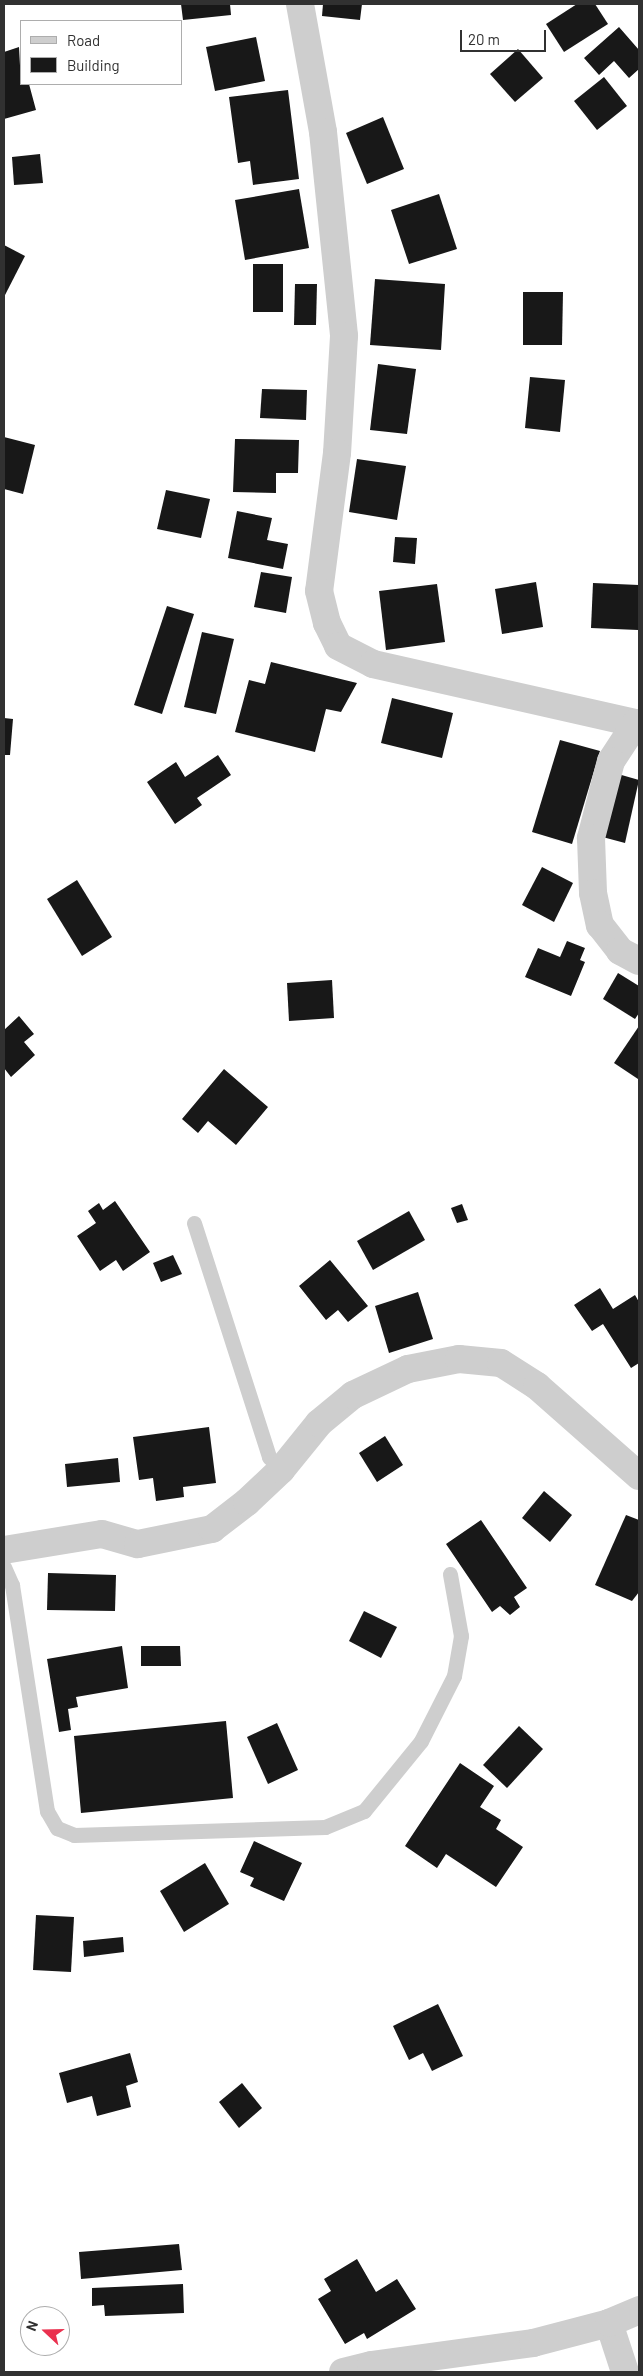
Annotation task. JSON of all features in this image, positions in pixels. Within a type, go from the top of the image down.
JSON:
[{"type":"street","points":[[300,4],[323,132],[344,336],[337,453],[319,591],[327,622],[338,646],[373,664],[638,723],[611,761],[592,838],[593,893],[600,925],[620,951],[639,961]]},
{"type":"street","points":[[4,1550],[102,1534],[138,1544],[212,1528],[281,1470],[319,1423],[353,1396],[408,1369],[460,1359],[501,1363],[537,1386],[639,1476]]},
{"type":"street","points":[[343,2372],[371,2365],[533,2343],[609,2323],[639,2310]]},
{"type":"street","points":[[609,2323],[625,2372]]},
{"type":"lane","points":[[194,1222],[269,1457],[281,1470]]},
{"type":"lane","points":[[4,1567],[12,1585],[47,1811],[57,1828],[74,1835],[325,1827],[364,1811],[421,1740],[454,1676],[461,1636],[450,1574]]},
{"type":"building","points":[[181,4],[230,4],[231,15],[183,20]]},
{"type":"building","points":[[323,4],[362,4],[360,20],[322,16]]},
{"type":"building","points":[[577,4],[595,4],[608,24],[564,52],[546,24]]},
{"type":"building","points":[[619,27],[639,50],[639,69],[629,78],[614,61],[599,75],[584,58]]},
{"type":"building","points":[[256,37],[265,81],[215,91],[206,47]]},
{"type":"building","points":[[19,47],[20,85],[29,85],[36,110],[4,119],[4,52]]},
{"type":"building","points":[[518,49],[543,78],[515,102],[490,74]]},
{"type":"building","points":[[604,77],[627,106],[597,130],[574,101]]},
{"type":"building","points":[[288,90],[299,179],[253,185],[250,161],[238,163],[229,97]]},
{"type":"building","points":[[383,117],[404,169],[367,184],[346,133]]},
{"type":"building","points":[[40,154],[43,183],[14,185],[12,157]]},
{"type":"building","points":[[299,189],[309,248],[245,260],[235,200]]},
{"type":"building","points":[[439,194],[457,249],[409,264],[391,210]]},
{"type":"building","points":[[4,245],[25,256],[4,297]]},
{"type":"building","points":[[253,264],[283,264],[283,312],[253,312]]},
{"type":"building","points":[[375,279],[445,284],[441,350],[370,345]]},
{"type":"building","points":[[295,284],[317,284],[316,325],[294,325]]},
{"type":"building","points":[[523,292],[563,292],[562,345],[523,345]]},
{"type":"building","points":[[378,364],[416,369],[407,434],[370,430]]},
{"type":"building","points":[[530,377],[565,380],[560,432],[525,428]]},
{"type":"building","points":[[262,389],[307,390],[306,420],[260,418]]},
{"type":"building","points":[[4,437],[35,445],[23,494],[4,489]]},
{"type":"building","points":[[235,439],[299,440],[298,473],[276,473],[276,493],[233,492]]},
{"type":"building","points":[[357,459],[406,466],[397,520],[349,512]]},
{"type":"building","points":[[166,490],[210,499],[201,538],[157,529]]},
{"type":"building","points":[[237,511],[272,518],[267,540],[288,544],[283,569],[228,558]]},
{"type":"building","points":[[395,537],[417,538],[415,564],[393,562]]},
{"type":"building","points":[[261,572],[292,577],[286,613],[254,607]]},
{"type":"building","points":[[536,582],[543,627],[502,634],[495,589]]},
{"type":"building","points":[[593,583],[639,585],[638,630],[591,628]]},
{"type":"building","points":[[437,584],[445,642],[386,650],[379,591]]},
{"type":"building","points":[[167,606],[194,614],[162,714],[134,705]]},
{"type":"building","points":[[202,632],[234,639],[216,714],[184,707]]},
{"type":"building","points":[[271,662],[357,683],[341,712],[326,709],[315,752],[235,732],[249,680],[265,684]]},
{"type":"building","points":[[392,698],[453,713],[442,758],[381,743]]},
{"type":"building","points":[[4,718],[13,719],[10,755],[4,755]]},
{"type":"building","points":[[560,740],[600,751],[572,844],[532,832]]},
{"type":"building","points":[[218,755],[231,775],[197,798],[202,805],[175,824],[147,782],[176,762],[185,777]]},
{"type":"building","points":[[611,772],[639,780],[625,843],[595,835]]},
{"type":"building","points":[[542,867],[573,883],[554,922],[522,905]]},
{"type":"building","points":[[77,880],[112,937],[82,956],[47,899]]},
{"type":"building","points":[[567,941],[585,948],[580,960],[585,962],[571,996],[525,977],[538,948],[560,957]]},
{"type":"building","points":[[618,973],[639,986],[639,1013],[635,1019],[603,999]]},
{"type":"building","points":[[332,980],[334,1018],[289,1021],[287,983]]},
{"type":"building","points":[[19,1016],[34,1034],[24,1042],[35,1055],[11,1077],[4,1068],[4,1030]]},
{"type":"building","points":[[639,1026],[639,1076],[638,1079],[614,1063]]},
{"type":"building","points":[[224,1069],[268,1107],[236,1145],[208,1121],[198,1133],[182,1119]]},
{"type":"building","points":[[115,1201],[150,1252],[123,1271],[116,1260],[100,1271],[77,1236],[96,1223],[88,1211],[99,1203],[103,1210]]},
{"type":"building","points":[[462,1204],[468,1220],[457,1223],[451,1208]]},
{"type":"building","points":[[409,1211],[425,1240],[373,1270],[357,1241]]},
{"type":"building","points":[[173,1255],[182,1274],[161,1282],[153,1263]]},
{"type":"building","points":[[330,1260],[368,1306],[348,1322],[338,1310],[326,1320],[299,1286]]},
{"type":"building","points":[[600,1288],[613,1309],[635,1295],[639,1302],[639,1363],[631,1368],[603,1324],[592,1331],[574,1305]]},
{"type":"building","points":[[418,1292],[433,1339],[389,1353],[375,1306]]},
{"type":"building","points":[[209,1427],[216,1483],[183,1487],[184,1497],[156,1501],[153,1478],[139,1480],[133,1437]]},
{"type":"building","points":[[385,1436],[403,1465],[377,1482],[359,1453]]},
{"type":"building","points":[[118,1458],[120,1482],[67,1487],[65,1464]]},
{"type":"building","points":[[544,1491],[572,1515],[550,1542],[522,1518]]},
{"type":"building","points":[[626,1515],[639,1520],[639,1592],[632,1601],[595,1585]]},
{"type":"building","points":[[481,1520],[527,1588],[514,1597],[520,1607],[510,1615],[500,1606],[492,1612],[446,1544]]},
{"type":"building","points":[[48,1573],[116,1575],[115,1611],[47,1610]]},
{"type":"building","points":[[364,1611],[397,1627],[381,1658],[349,1641]]},
{"type":"building","points":[[122,1646],[128,1688],[76,1697],[78,1707],[68,1709],[71,1730],[59,1732],[47,1659]]},
{"type":"building","points":[[141,1646],[180,1646],[181,1666],[141,1666]]},
{"type":"building","points":[[226,1721],[233,1798],[81,1813],[74,1736]]},
{"type":"building","points":[[277,1723],[298,1770],[268,1784],[247,1737]]},
{"type":"building","points":[[519,1726],[543,1749],[507,1788],[483,1765]]},
{"type":"building","points":[[460,1763],[494,1786],[480,1807],[501,1820],[496,1829],[523,1847],[496,1887],[446,1854],[437,1868],[405,1846]]},
{"type":"building","points":[[254,1841],[302,1863],[284,1901],[250,1886],[254,1878],[240,1872]]},
{"type":"building","points":[[205,1863],[229,1904],[184,1932],[160,1891]]},
{"type":"building","points":[[36,1915],[74,1917],[71,1972],[33,1970]]},
{"type":"building","points":[[123,1937],[124,1952],[84,1957],[83,1941]]},
{"type":"building","points":[[438,2004],[463,2056],[432,2071],[423,2053],[409,2060],[393,2026]]},
{"type":"building","points":[[130,2053],[138,2082],[126,2086],[131,2107],[97,2116],[92,2096],[67,2103],[59,2073]]},
{"type":"building","points":[[242,2083],[262,2108],[239,2128],[219,2102]]},
{"type":"building","points":[[179,2244],[182,2270],[81,2279],[79,2252]]},
{"type":"building","points":[[357,2259],[376,2292],[397,2279],[416,2309],[367,2339],[364,2333],[345,2344],[318,2299],[331,2291],[324,2279]]},
{"type":"building","points":[[183,2284],[184,2313],[105,2316],[104,2305],[92,2306],[92,2288]]}]
